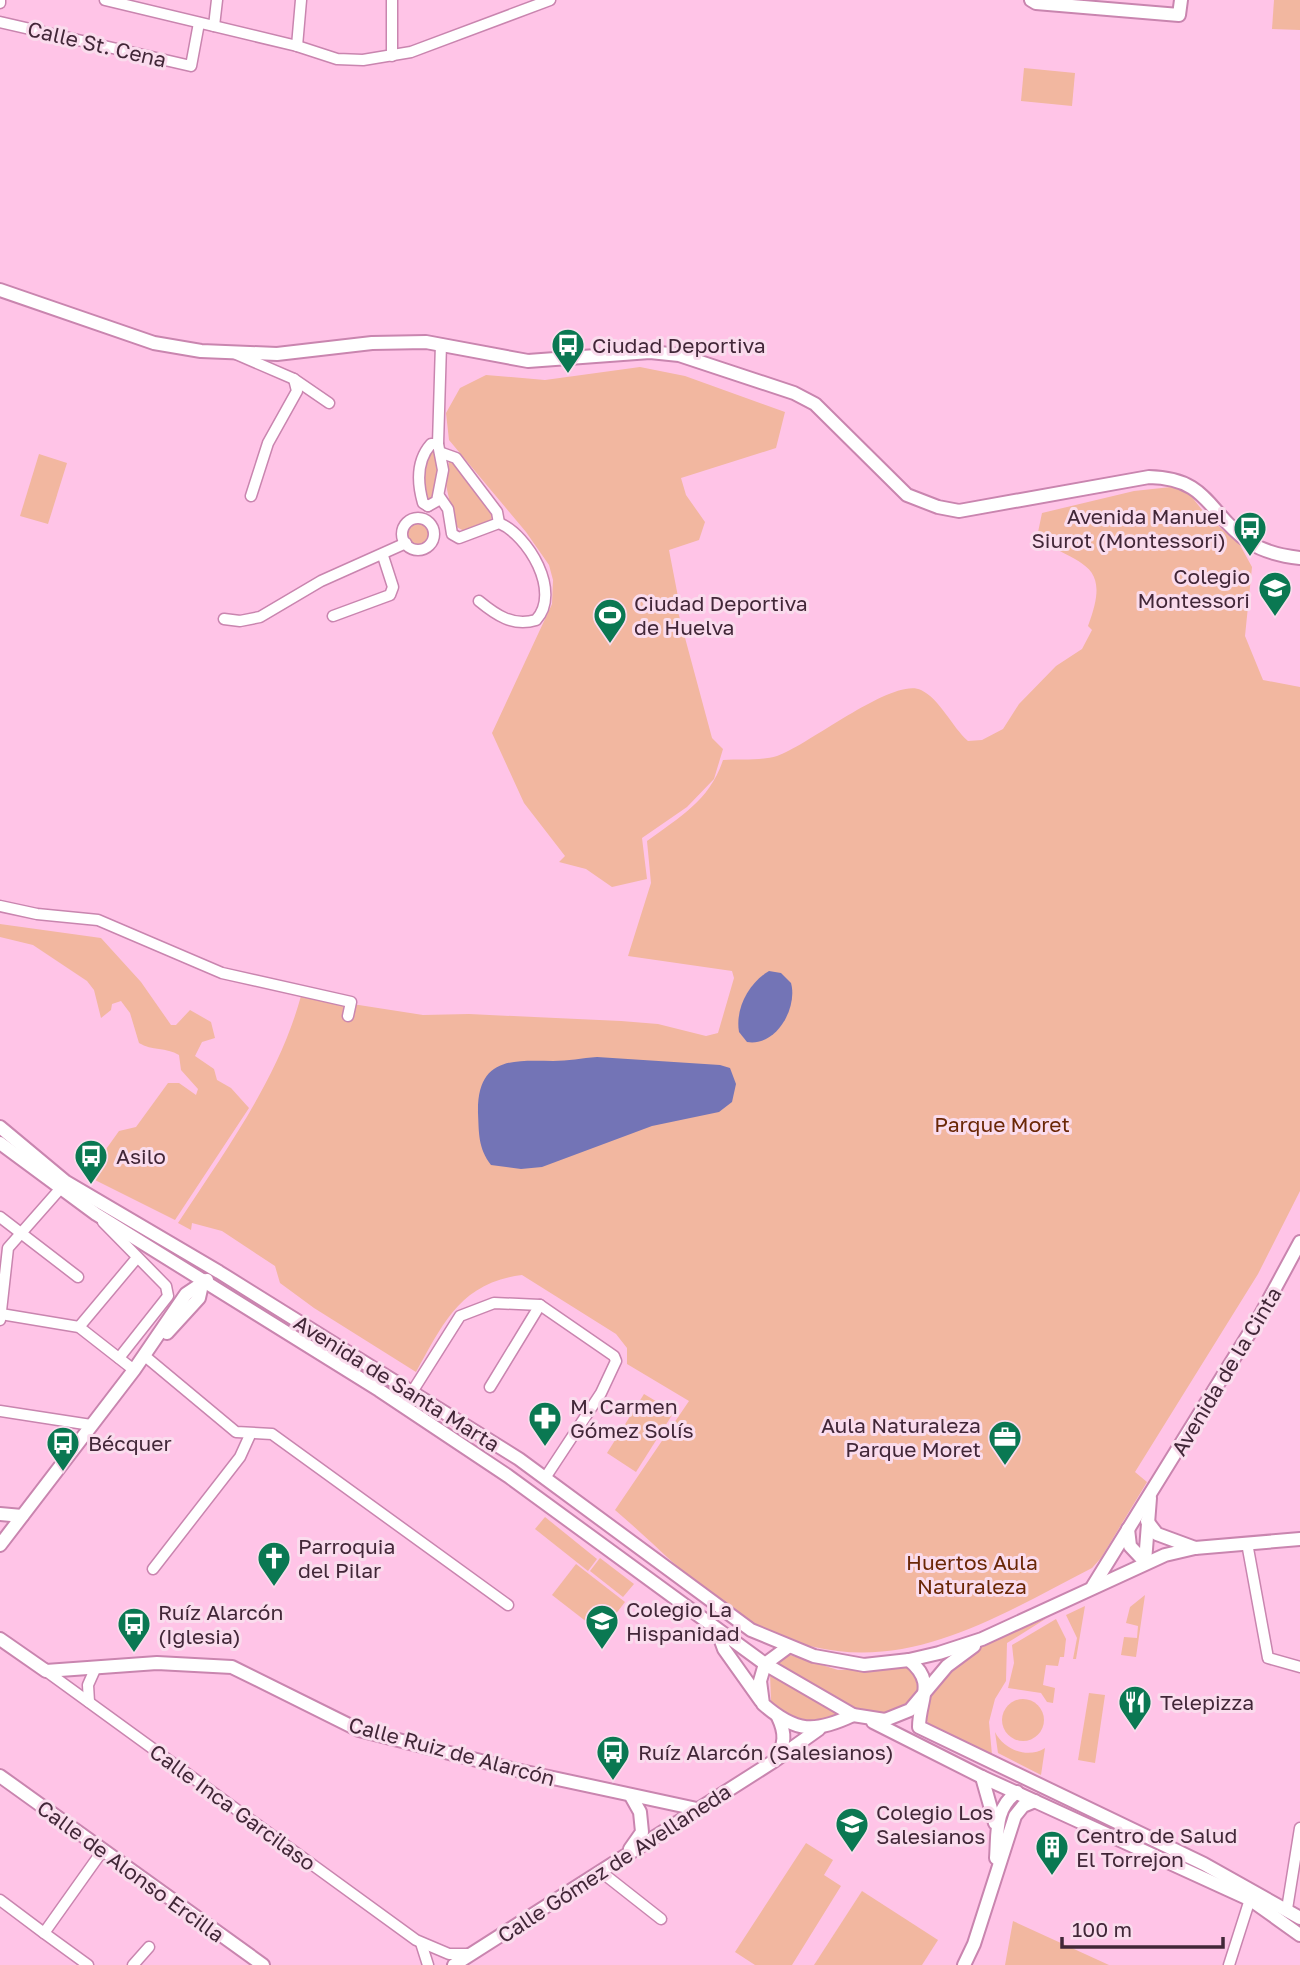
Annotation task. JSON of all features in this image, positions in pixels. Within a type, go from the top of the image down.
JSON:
[{"type":"street","points":[[105,0],[139,4],[199,23],[297,46],[337,59],[392,56],[411,52],[550,0]]},
{"type":"street","points":[[214,26],[217,0]]},
{"type":"street","points":[[297,46],[300,0]]},
{"type":"street","points":[[392,0],[392,56]]},
{"type":"street","points":[[1031,0],[1036,3],[1179,15],[1181,0]]},
{"type":"street","name":"Calle St. Cena","points":[[0,22],[191,66],[199,23]]},
{"type":"street","points":[[0,290],[154,343],[235,354],[278,354],[373,343],[440,344],[528,361],[650,352],[680,355],[794,394],[815,404],[892,482],[922,502],[959,511],[1149,478],[1166,478],[1191,485],[1206,496],[1249,542],[1262,550],[1300,558]]},
{"type":"street","points":[[428,506],[433,505],[439,496],[440,344]]},
{"type":"street","points":[[235,354],[294,379],[329,403]]},
{"type":"street","points":[[251,496],[268,443],[297,391],[294,379]]},
{"type":"street","points":[[425,519],[428,506],[420,494],[419,468],[423,453],[431,444],[456,458],[498,512],[499,523]]},
{"type":"street","points":[[439,496],[448,509],[452,534],[459,537],[499,523],[512,528],[532,556],[545,590],[544,606],[536,620],[523,624],[506,620],[479,601]]},
{"type":"street","points":[[415,518],[425,519],[432,526],[432,541],[420,549],[406,543],[402,534],[406,524],[415,518]]},
{"type":"street","points":[[223,619],[240,621],[260,617],[321,581],[383,556],[406,543]]},
{"type":"street","points":[[333,616],[390,595],[393,587],[383,556]]},
{"type":"street","points":[[0,906],[37,914],[98,920],[222,973],[351,1002],[348,1016]]},
{"type":"street","name":"Avenida de Santa Marta","points":[[0,1127],[96,1214],[379,1390],[508,1476],[765,1664],[857,1715],[885,1720],[896,1718],[910,1710],[947,1666],[982,1639]]},
{"type":"street","name":"Avenida de Santa Marta","points":[[0,1143],[63,1186],[219,1272],[545,1478],[751,1630],[788,1647],[835,1662],[864,1665],[909,1660],[982,1639],[1145,1562],[1195,1548],[1300,1539]]},
{"type":"street","points":[[0,1320],[8,1248],[63,1186]]},
{"type":"street","points":[[96,1214],[136,1259],[166,1286],[168,1296],[119,1358]]},
{"type":"street","points":[[0,1217],[78,1277]]},
{"type":"street","name":"Avenida de la Cinta","points":[[1093,1586],[1150,1498],[1260,1316],[1300,1242]]},
{"type":"street","points":[[79,1327],[136,1259]]},
{"type":"street","points":[[203,1264],[203,1282]]},
{"type":"street","points":[[180,1267],[193,1295]]},
{"type":"street","points":[[134,1370],[203,1282],[219,1272]]},
{"type":"street","points":[[193,1295],[226,1297]]},
{"type":"street","points":[[0,1545],[193,1295]]},
{"type":"street","points":[[412,1392],[460,1316],[494,1303],[540,1305],[614,1356],[616,1361],[609,1384],[545,1478]]},
{"type":"street","points":[[490,1387],[540,1305]]},
{"type":"street","points":[[1,1314],[79,1327],[134,1370]]},
{"type":"street","points":[[146,1357],[236,1432],[250,1435],[272,1434],[508,1605]]},
{"type":"street","points":[[0,1411],[91,1425]]},
{"type":"street","points":[[153,1569],[240,1457],[250,1435]]},
{"type":"street","name":"Avenida de la Cinta","points":[[1145,1562],[1150,1498]]},
{"type":"street","points":[[0,1514],[22,1516]]},
{"type":"street","points":[[1147,1521],[1157,1534],[1195,1548]]},
{"type":"street","points":[[1128,1529],[1130,1546],[1145,1562]]},
{"type":"street","points":[[1247,1543],[1268,1658],[1300,1667]]},
{"type":"street","points":[[717,1630],[724,1649],[763,1704],[778,1717],[802,1728],[819,1729]]},
{"type":"street","points":[[0,1639],[46,1671]]},
{"type":"street","points":[[763,1704],[760,1681],[765,1664],[788,1647]]},
{"type":"street","points":[[909,1660],[920,1670],[926,1689],[919,1715],[919,1727],[1252,1894],[1300,1935]]},
{"type":"street","name":"Calle Ruiz de Alarcón","points":[[46,1671],[178,1663],[232,1667],[359,1730],[631,1796],[697,1809]]},
{"type":"street","points":[[89,1702],[88,1685],[96,1667]]},
{"type":"street","name":"Calle Inca Garcilaso","points":[[46,1671],[421,1943],[449,1954],[471,1954]]},
{"type":"street","points":[[857,1715],[982,1777],[1287,1909],[1300,1918]]},
{"type":"street","name":"Avenida de Santa Marta","points":[[819,1729],[857,1715]]},
{"type":"street","points":[[775,1761],[783,1747],[784,1737],[778,1717]]},
{"type":"street","name":"Calle Gómez de Avellaneda","points":[[454,1965],[775,1761],[819,1729]]},
{"type":"street","points":[[930,1734],[945,1752],[1008,1783],[1017,1792],[1015,1816],[974,1944],[964,1965]]},
{"type":"street","points":[[982,1777],[989,1796],[997,1838]]},
{"type":"street","name":"Calle de Alonso Ercilla","points":[[2,1782],[103,1850],[255,1963]]},
{"type":"street","points":[[994,1876],[1000,1810],[1004,1801],[1017,1792],[1027,1791],[1059,1805],[1071,1801]]},
{"type":"street","points":[[625,1855],[642,1832],[640,1812],[631,1796]]},
{"type":"street","points":[[1015,1816],[1023,1806],[1035,1801]]},
{"type":"street","points":[[1287,1909],[1300,1828]]},
{"type":"street","points":[[44,1933],[103,1850]]},
{"type":"street","points":[[600,1871],[660,1919]]},
{"type":"street","points":[[1229,1965],[1252,1894]]},
{"type":"street","points":[[0,1900],[88,1965]]},
{"type":"street","points":[[421,1943],[428,1965]]},
{"type":"street","points":[[133,1965],[149,1947]]},
{"type":"green space","points":[[1274,0],[1300,0],[1300,30],[1272,29]]},
{"type":"green space","points":[[1024,68],[1075,73],[1072,106],[1021,101]]},
{"type":"green space","name":"Ciudad Deportiva de Huelva","points":[[640,367],[685,376],[785,412],[776,448],[681,478],[686,495],[705,522],[699,540],[669,550],[679,602],[677,608],[712,738],[723,749],[714,779],[687,807],[642,838],[647,879],[612,887],[586,869],[559,862],[565,856],[524,803],[492,733],[552,604],[553,580],[549,565],[526,532],[449,440],[446,413],[460,388],[486,375],[545,380]]},
{"type":"green space","points":[[430,451],[435,452],[439,476],[434,497],[430,500],[424,497],[423,462]]},
{"type":"green space","points":[[39,454],[67,463],[48,524],[20,516]]},
{"type":"green space","points":[[449,461],[453,461],[492,512],[491,523],[464,531],[455,526],[446,485]]},
{"type":"green space","name":"Parque Moret","points":[[1171,487],[1187,491],[1207,516],[1240,545],[1252,567],[1245,636],[1263,680],[1300,687],[1300,1191],[1258,1274],[1135,1472],[1147,1482],[1101,1558],[1092,1568],[1011,1610],[930,1643],[888,1651],[846,1652],[802,1644],[756,1625],[718,1601],[615,1510],[689,1401],[627,1364],[627,1348],[616,1334],[522,1275],[501,1279],[468,1297],[445,1322],[416,1372],[314,1308],[280,1283],[275,1266],[222,1231],[192,1223],[191,1230],[178,1223],[232,1142],[264,1086],[279,1057],[301,996],[423,1015],[469,1014],[621,1021],[658,1024],[706,1036],[718,1033],[734,978],[732,971],[628,956],[651,883],[647,841],[702,797],[723,760],[777,756],[891,693],[908,688],[928,694],[968,741],[982,740],[1003,729],[1019,704],[1056,666],[1082,649],[1092,630],[1088,626],[1095,604],[1094,577],[1088,568],[1037,537],[1042,513],[1134,491]]},
{"type":"green space","points":[[419,522],[430,529],[431,534],[424,545],[419,546],[408,539],[407,534],[414,523]]},
{"type":"green space","points":[[0,924],[101,938],[141,982],[171,1025],[176,1025],[190,1010],[211,1022],[215,1038],[202,1042],[195,1056],[214,1069],[217,1080],[231,1088],[249,1108],[175,1220],[93,1179],[89,1173],[119,1131],[136,1127],[168,1083],[179,1083],[196,1095],[198,1089],[181,1070],[179,1055],[139,1043],[130,1013],[121,1001],[112,1004],[111,1010],[101,1018],[94,990],[87,981],[33,945],[0,937]]},
{"type":"green space","points":[[644,1394],[674,1412],[636,1472],[607,1453]]},
{"type":"green space","points":[[545,1517],[597,1559],[588,1571],[535,1529]]},
{"type":"green space","points":[[600,1558],[634,1584],[623,1597],[590,1571]]},
{"type":"green space","points":[[576,1564],[625,1602],[601,1633],[552,1595]]},
{"type":"green space","points":[[1145,1595],[1136,1657],[1121,1655],[1124,1637],[1137,1638],[1138,1626],[1126,1623],[1130,1607]]},
{"type":"green space","points":[[1085,1606],[1076,1659],[1073,1659],[1077,1638],[1066,1615]]},
{"type":"green space","points":[[1047,1618],[1007,1643],[1006,1681],[995,1699],[989,1722],[992,1755],[929,1725],[926,1715],[928,1704],[934,1687],[945,1672],[976,1649]]},
{"type":"green space","points":[[1056,1619],[1066,1639],[1064,1657],[1060,1657],[1058,1666],[1046,1665],[1043,1685],[1055,1688],[1053,1703],[1047,1702],[1041,1693],[1008,1688],[1014,1663],[1012,1645]]},
{"type":"green space","points":[[790,1655],[838,1670],[907,1667],[914,1672],[918,1689],[905,1707],[890,1713],[873,1713],[838,1700],[775,1662]]},
{"type":"green space","points":[[770,1672],[840,1714],[811,1720],[787,1715],[771,1702]]},
{"type":"green space","points":[[1089,1693],[1105,1695],[1095,1763],[1078,1760]]},
{"type":"green space","points":[[1023,1699],[1038,1705],[1044,1720],[1038,1735],[1023,1741],[1008,1735],[1002,1720],[1008,1705]]},
{"type":"green space","points":[[995,1732],[1004,1744],[1017,1751],[1031,1753],[1045,1748],[1041,1775],[998,1753]]},
{"type":"green space","points":[[806,1843],[833,1860],[824,1875],[841,1886],[792,1965],[755,1965],[735,1952]]},
{"type":"green space","points":[[862,1891],[938,1940],[922,1965],[814,1965]]},
{"type":"green space","points":[[1013,1921],[1109,1965],[1005,1965]]},
{"type":"water","points":[[769,971],[781,973],[791,983],[788,1014],[776,1032],[758,1042],[747,1042],[739,1032],[741,1005],[755,982]]},
{"type":"water","points":[[597,1057],[720,1065],[730,1068],[736,1084],[732,1102],[719,1112],[652,1126],[542,1167],[521,1169],[491,1165],[481,1146],[478,1113],[479,1095],[490,1072],[499,1066],[523,1061]]},
{"type":"place","name":"Ciudad Deportiva","points":[[568,375]]},
{"type":"place","name":"Avenida Manuel Siurot (Montessori)","points":[[1250,558]]},
{"type":"place","name":"Colegio Montessori","points":[[1275,618]]},
{"type":"place","name":"Ciudad Deportiva de Huelva","points":[[610,645]]},
{"type":"place","name":"Asilo","points":[[91,1186]]},
{"type":"place","name":"M. Carmen Gómez Solís","points":[[545,1448]]},
{"type":"place","name":"Aula Naturaleza Parque Moret","points":[[1005,1467]]},
{"type":"place","name":"Bécquer","points":[[63,1473]]},
{"type":"place","name":"Parroquia del Pilar","points":[[274,1588]]},
{"type":"place","name":"Colegio La Hispanidad","points":[[602,1651]]},
{"type":"place","name":"Ruíz Alarcón (Iglesia)","points":[[134,1654]]},
{"type":"place","name":"Telepizza","points":[[1135,1732]]},
{"type":"place","name":"Ruíz Alarcón (Salesianos)","points":[[613,1782]]},
{"type":"place","name":"Colegio Los Salesianos","points":[[852,1854]]},
{"type":"place","name":"Centro de Salud El Torrejon","points":[[1052,1877]]},
{"type":"park label","name":"Huertos Aula Naturaleza","points":[[972,1574]]}]
